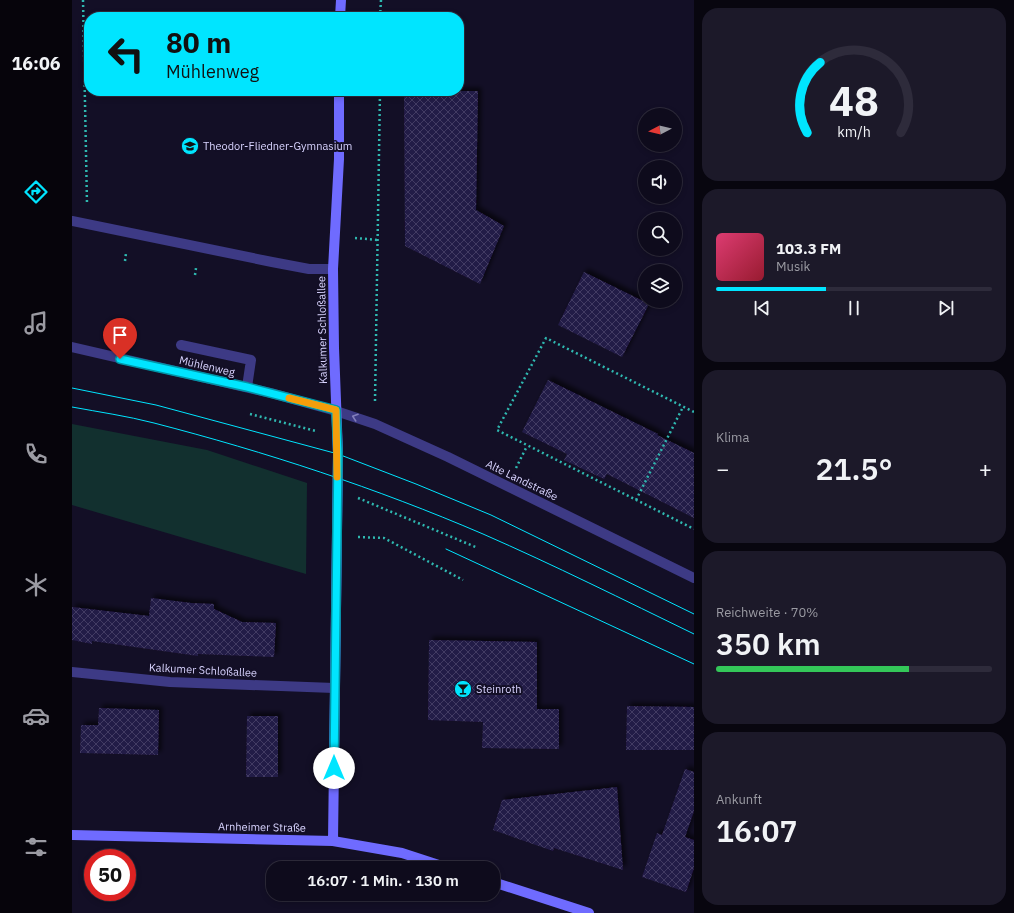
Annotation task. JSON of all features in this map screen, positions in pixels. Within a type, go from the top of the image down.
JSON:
[{"type":"main road","points":[[340,12],[341,0]]},
{"type":"main road","name":"Kalkumer Schloßallee","points":[[333,841],[337,436],[333,269],[339,159],[340,96]]},
{"type":"main road","name":"Arnheimer Straße","points":[[72,835],[333,841],[402,853],[427,861]]},
{"type":"main road","points":[[500,884],[589,913]]},
{"type":"street","points":[[72,221],[309,269],[333,269]]},
{"type":"street","points":[[181,345],[251,360],[247,387]]},
{"type":"street","name":"Mühlenweg","points":[[72,347],[247,387],[336,410]]},
{"type":"street","name":"Alte Landstraße","points":[[336,410],[375,424],[448,457],[694,578]]},
{"type":"street","name":"Kalkumer Schloßallee","points":[[72,672],[170,682],[334,688]]},
{"type":"path","points":[[83,0],[84,45]]},
{"type":"path","points":[[380,12],[381,0]]},
{"type":"path","points":[[85,96],[88,224]]},
{"type":"path","points":[[375,424],[380,96]]},
{"type":"path","points":[[354,238],[378,240]]},
{"type":"path","points":[[694,412],[546,338],[497,430],[694,529]]},
{"type":"path","points":[[636,500],[683,407]]},
{"type":"path","points":[[250,414],[337,436]]},
{"type":"path","points":[[337,490],[478,548]]},
{"type":"path","points":[[336,536],[384,538],[463,580]]},
{"type":"green space","points":[[72,424],[207,450],[307,483],[306,574],[72,505]]},
{"type":"building","points":[[464,91],[478,91],[476,210],[504,226],[480,284],[405,246],[404,96],[464,96]]},
{"type":"building","points":[[584,272],[638,299],[638,308],[647,308],[622,357],[558,325]]},
{"type":"building","points":[[548,380],[694,453],[694,518],[607,474],[604,479],[564,460],[567,454],[522,432]]},
{"type":"building","points":[[151,598],[214,604],[214,609],[242,622],[276,623],[274,657],[198,654],[198,656],[92,641],[92,644],[72,640],[72,607],[149,616]]},
{"type":"building","points":[[429,640],[537,642],[537,709],[559,709],[559,749],[482,748],[483,722],[428,720]]},
{"type":"building","points":[[627,706],[694,707],[694,750],[626,750]]},
{"type":"building","points":[[99,708],[159,710],[158,755],[80,753],[81,725],[98,725]]},
{"type":"building","points":[[247,716],[278,716],[278,777],[246,777]]},
{"type":"building","points":[[685,769],[694,772],[694,811],[685,837],[694,840],[694,868],[686,892],[642,877],[657,833],[662,835]]},
{"type":"building","points":[[617,787],[623,870],[554,848],[553,851],[493,830],[502,800]]},
{"type":"tram line","points":[[72,388],[156,405],[338,454],[491,515],[694,614]]},
{"type":"tram line","points":[[72,407],[134,418],[196,434],[361,486],[483,534],[694,634]]},
{"type":"tram line","points":[[446,549],[694,664]]},
{"type":"slow traffic","points":[[289,398],[336,410],[338,454],[337,477]]},
{"type":"place","name":"Theodor-Fliedner-Gymnasium","points":[[190,146]]},
{"type":"place","name":"Steinroth","points":[[463,689]]},
{"type":"route","points":[[120,359],[247,387],[336,410],[338,454],[334,768]]}]
